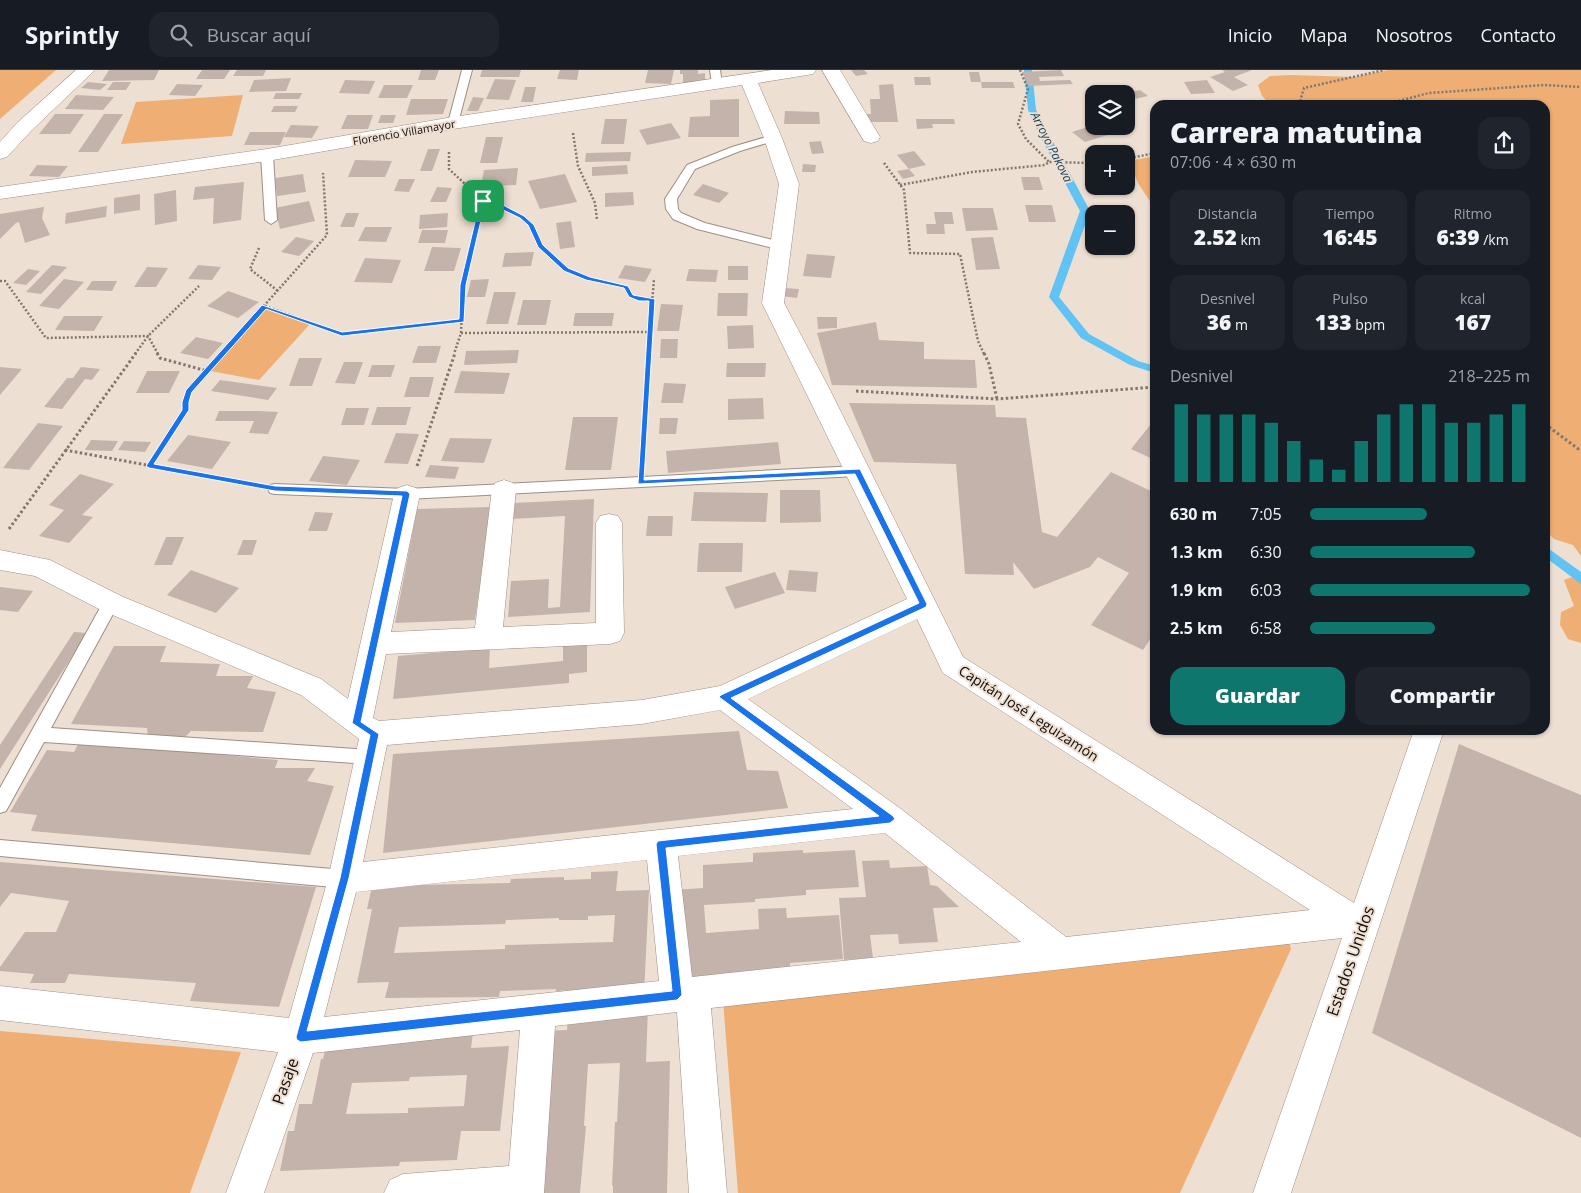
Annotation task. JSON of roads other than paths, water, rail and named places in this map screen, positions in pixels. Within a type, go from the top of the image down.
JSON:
[{"type":"street","points":[[0,153],[24,127],[86,70]]},
{"type":"street","name":"Florencio Villamayor","points":[[0,193],[266,156],[453,123],[569,106],[716,77],[748,79],[808,70]]},
{"type":"street","points":[[831,70],[871,137]]},
{"type":"street","name":"Capitán José Leguizamón","points":[[748,79],[773,138],[789,184],[773,304],[817,388],[953,665],[1359,920]]},
{"type":"street","points":[[488,639],[504,489]]},
{"type":"street","name":"Pasaje","points":[[245,1193],[301,1037],[344,878],[367,738],[374,644],[407,494]]},
{"type":"street","points":[[374,644],[610,633],[609,523]]},
{"type":"street","points":[[0,560],[41,566],[111,603],[311,687],[367,738],[642,712],[724,697],[923,604]]},
{"type":"street","points":[[724,697],[890,819],[1061,953]]},
{"type":"street","name":"Estados Unidos","points":[[1272,1193],[1359,920],[1427,735]]},
{"type":"street","points":[[344,878],[890,819]]},
{"type":"street","points":[[661,844],[685,994],[708,1193]]},
{"type":"street","points":[[0,1003],[301,1037],[1359,920]]},
{"type":"street","points":[[403,1193],[525,1188],[539,1010]]},
{"type":"lane","points":[[453,123],[467,70]]},
{"type":"lane","points":[[773,138],[736,149],[691,167],[671,199],[672,209],[678,216],[701,226],[780,246]]},
{"type":"lane","points":[[266,156],[271,220]]},
{"type":"lane","points":[[275,489],[407,494],[857,471]]},
{"type":"lane","points":[[0,805],[111,603]]},
{"type":"lane","points":[[40,734],[367,738]]},
{"type":"lane","points":[[0,848],[344,878]]},
{"type":"waterway","name":"Arroyo Pakova","points":[[1028,70],[1032,110],[1085,211],[1054,297],[1085,336],[1134,363],[1150,368]]},
{"type":"waterway","name":"Arroyo Pakova","points":[[1550,554],[1581,579]]}]
